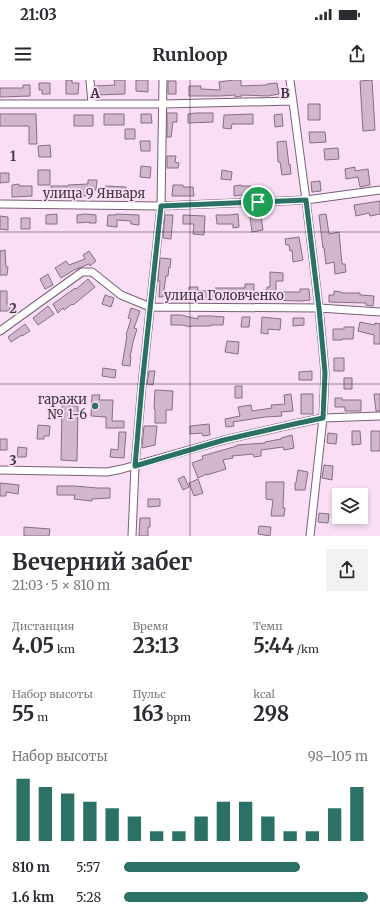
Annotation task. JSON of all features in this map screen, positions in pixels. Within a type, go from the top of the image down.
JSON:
[{"type":"street","points":[[90,80],[92,104]]},
{"type":"street","points":[[132,536],[135,466],[142,385],[161,206],[163,80]]},
{"type":"street","points":[[290,80],[319,308],[325,373],[323,418],[310,536]]},
{"type":"street","points":[[0,104],[163,104],[293,101]]},
{"type":"street","name":"улица 9 Января","points":[[0,204],[161,206],[306,200],[380,190]]},
{"type":"street","name":"улица Головченко","points":[[0,331],[82,272],[92,272],[121,295],[150,307],[319,308],[380,312]]},
{"type":"street","points":[[0,470],[107,472],[135,466],[224,440],[273,428],[323,418],[380,416]]},
{"type":"building","points":[[66,80],[72,80],[72,83],[79,83],[78,94],[66,94]]},
{"type":"building","points":[[114,80],[125,80],[125,94],[96,95],[95,86],[115,85]]},
{"type":"building","points":[[136,80],[148,80],[148,92],[136,91]]},
{"type":"building","points":[[241,80],[241,86],[277,83],[279,94],[268,96],[241,95],[242,96],[235,97],[235,95],[189,96],[189,86],[201,86],[201,89],[220,90],[219,82]]},
{"type":"building","points":[[372,80],[375,130],[363,131],[360,81]]},
{"type":"building","points":[[168,81],[176,81],[176,94],[168,94]]},
{"type":"building","points":[[39,83],[50,83],[50,94],[42,94],[42,90],[39,90]]},
{"type":"building","points":[[23,85],[30,85],[30,96],[0,97],[0,88],[23,88]]},
{"type":"building","points":[[308,104],[320,104],[320,120],[308,120]]},
{"type":"building","points":[[167,113],[177,113],[177,122],[173,122],[171,137],[167,137]]},
{"type":"building","points":[[213,113],[213,122],[188,123],[188,114]]},
{"type":"building","points":[[0,114],[36,114],[37,144],[29,144],[29,126],[0,126]]},
{"type":"building","points":[[104,114],[124,114],[124,125],[104,125]]},
{"type":"building","points":[[141,114],[151,114],[152,123],[141,123]]},
{"type":"building","points":[[253,114],[253,124],[232,124],[231,129],[223,128],[224,115]]},
{"type":"building","points":[[282,114],[283,126],[275,127],[274,115]]},
{"type":"building","points":[[74,115],[93,115],[93,126],[74,126]]},
{"type":"building","points":[[125,129],[135,129],[135,139],[125,139]]},
{"type":"building","points":[[309,132],[325,132],[326,142],[310,143]]},
{"type":"building","points":[[140,141],[150,141],[150,151],[141,151]]},
{"type":"building","points":[[286,141],[291,174],[282,175],[280,162],[278,162],[277,142]]},
{"type":"building","points":[[50,145],[51,157],[39,157],[38,146]]},
{"type":"building","points":[[338,148],[339,159],[325,160],[324,149]]},
{"type":"building","points":[[167,156],[176,156],[175,162],[179,163],[178,168],[167,168]]},
{"type":"building","points":[[141,166],[151,167],[150,178],[140,177]]},
{"type":"building","points":[[355,167],[355,171],[368,169],[370,185],[360,187],[358,177],[346,179],[345,169]]},
{"type":"building","points":[[38,170],[50,170],[50,185],[38,185]]},
{"type":"building","points":[[222,170],[232,172],[231,180],[221,179]]},
{"type":"building","points":[[0,173],[9,173],[9,182],[0,183]]},
{"type":"building","points":[[88,180],[97,180],[96,190],[86,190],[86,196],[51,196],[51,186],[88,184]]},
{"type":"building","points":[[320,181],[321,191],[312,192],[311,182]]},
{"type":"building","points":[[19,184],[19,186],[32,186],[32,196],[12,197],[12,185]]},
{"type":"building","points":[[173,185],[193,187],[194,196],[172,196]]},
{"type":"building","points":[[105,186],[126,187],[126,197],[105,196]]},
{"type":"building","points":[[234,186],[251,186],[253,188],[253,194],[234,196]]},
{"type":"building","points":[[380,201],[380,214],[370,216],[369,213],[356,216],[354,205]]},
{"type":"building","points":[[57,214],[57,224],[46,224],[46,215]]},
{"type":"building","points":[[238,214],[239,227],[233,228],[233,224],[217,224],[216,215]]},
{"type":"building","points":[[326,214],[329,234],[339,232],[342,264],[345,264],[346,272],[335,274],[334,262],[326,264],[319,215]]},
{"type":"building","points":[[77,215],[96,215],[96,223],[77,223]]},
{"type":"building","points":[[108,215],[139,215],[139,225],[131,224],[131,221],[117,220],[117,227],[107,226]]},
{"type":"building","points":[[165,215],[173,215],[171,239],[163,238]]},
{"type":"building","points":[[183,215],[205,216],[204,235],[193,234],[194,224],[183,224]]},
{"type":"building","points":[[0,216],[8,217],[8,230],[0,229]]},
{"type":"building","points":[[261,216],[263,230],[252,232],[250,217]]},
{"type":"building","points":[[21,218],[30,218],[30,229],[21,229]]},
{"type":"building","points":[[299,237],[303,260],[293,262],[292,250],[290,251],[289,245],[286,245],[285,239]]},
{"type":"building","points":[[5,250],[6,267],[8,267],[7,275],[0,275],[0,251]]},
{"type":"building","points":[[89,251],[96,261],[90,266],[89,264],[74,270],[61,278],[55,268],[66,261],[69,265],[85,259],[83,255]]},
{"type":"building","points":[[160,258],[171,259],[168,276],[166,276],[163,297],[159,297],[160,281],[158,281]]},
{"type":"building","points":[[270,272],[283,273],[283,281],[276,281],[276,292],[300,292],[300,289],[309,289],[310,300],[266,300],[267,287],[270,287]]},
{"type":"building","points":[[48,274],[53,285],[45,289],[40,279]]},
{"type":"building","points":[[88,279],[95,287],[73,305],[72,304],[64,310],[63,308],[58,313],[53,304]]},
{"type":"building","points":[[245,284],[254,284],[254,295],[240,295],[240,299],[189,300],[189,287],[198,287],[198,291],[215,291],[215,288],[245,288]]},
{"type":"building","points":[[0,291],[7,291],[7,304],[10,304],[10,311],[0,311]]},
{"type":"building","points":[[334,291],[341,293],[360,293],[360,295],[374,296],[373,306],[366,305],[366,303],[329,302],[329,295],[334,295]]},
{"type":"building","points":[[105,295],[114,298],[111,307],[102,304]]},
{"type":"building","points":[[48,306],[54,314],[38,325],[33,318]]},
{"type":"building","points":[[131,308],[140,311],[134,328],[137,329],[130,357],[130,366],[122,365],[126,335],[131,319],[128,318]]},
{"type":"building","points":[[171,315],[181,315],[198,319],[198,316],[224,317],[223,325],[191,327],[171,325]]},
{"type":"building","points":[[242,317],[250,317],[249,327],[241,327]]},
{"type":"building","points":[[262,317],[281,319],[280,330],[268,329],[268,334],[261,333]]},
{"type":"building","points":[[293,318],[304,318],[304,325],[293,326]]},
{"type":"building","points":[[360,322],[375,325],[375,323],[380,324],[380,344],[374,344],[374,335],[358,331]]},
{"type":"building","points":[[25,324],[30,331],[11,342],[8,337]]},
{"type":"building","points":[[344,327],[354,327],[353,339],[333,340],[333,329],[344,329]]},
{"type":"building","points":[[227,341],[239,342],[238,354],[225,352]]},
{"type":"building","points":[[334,358],[344,358],[344,371],[334,371]]},
{"type":"building","points":[[103,368],[116,370],[115,378],[102,376]]},
{"type":"building","points":[[149,371],[155,371],[153,385],[147,384]]},
{"type":"building","points":[[312,371],[312,380],[299,380],[299,372]]},
{"type":"building","points":[[344,378],[352,378],[352,389],[344,389]]},
{"type":"building","points":[[235,386],[242,386],[242,398],[235,398]]},
{"type":"building","points":[[155,390],[173,391],[172,410],[166,410],[166,423],[155,423]]},
{"type":"building","points":[[291,394],[293,411],[281,412],[282,416],[233,422],[234,426],[226,427],[225,419],[240,416],[238,407],[251,405],[252,411],[272,408],[271,405],[285,404],[284,395]]},
{"type":"building","points":[[301,394],[313,394],[313,414],[301,414]]},
{"type":"building","points":[[374,394],[380,394],[380,411],[376,411]]},
{"type":"building","points":[[92,395],[100,395],[99,400],[113,400],[112,421],[124,421],[124,428],[106,428],[106,417],[91,416]]},
{"type":"building","points":[[335,398],[342,398],[342,400],[361,400],[361,411],[345,411],[345,407],[335,407]]},
{"type":"building","points":[[62,405],[78,406],[77,461],[61,460]]},
{"type":"building","points":[[209,424],[210,435],[203,436],[202,433],[190,434],[190,426]]},
{"type":"building","points":[[38,425],[50,426],[49,436],[44,436],[44,439],[37,439]]},
{"type":"building","points":[[144,426],[157,426],[155,445],[142,448]]},
{"type":"building","points":[[352,431],[360,431],[361,444],[352,445]]},
{"type":"building","points":[[371,431],[380,431],[380,451],[371,451]]},
{"type":"building","points":[[119,432],[126,432],[124,458],[110,457],[111,449],[118,450]]},
{"type":"building","points":[[328,433],[337,434],[336,444],[327,443]]},
{"type":"building","points":[[292,435],[294,448],[284,450],[283,447],[261,450],[261,456],[254,457],[253,454],[232,456],[233,458],[223,460],[226,469],[198,478],[192,463],[203,459],[202,456],[237,445],[265,443]]},
{"type":"building","points":[[0,439],[7,439],[7,450],[0,450]]},
{"type":"building","points":[[18,447],[27,448],[26,457],[17,457]]},
{"type":"building","points":[[324,465],[333,466],[332,480],[322,478]]},
{"type":"building","points":[[298,470],[308,472],[305,490],[295,490]]},
{"type":"building","points":[[184,476],[189,487],[183,490],[178,479]]},
{"type":"building","points":[[198,479],[203,493],[194,496],[189,483]]},
{"type":"building","points":[[266,482],[284,482],[284,516],[271,516],[273,500],[266,499]]},
{"type":"building","points":[[0,483],[19,485],[18,494],[6,492],[6,496],[0,496]]},
{"type":"building","points":[[57,486],[110,488],[110,498],[92,499],[92,501],[74,499],[75,495],[57,495]]},
{"type":"building","points":[[148,499],[160,499],[160,506],[148,507]]},
{"type":"building","points":[[319,513],[329,514],[328,523],[318,522]]},
{"type":"building","points":[[140,518],[150,518],[148,536],[139,536]]},
{"type":"building","points":[[259,526],[271,527],[270,536],[258,534]]},
{"type":"building","points":[[24,527],[50,529],[49,536],[24,536]]},
{"type":"place","name":"гаражи № 1-6","points":[[95,406]]},
{"type":"route","points":[[306,200],[325,373],[323,418],[224,440],[135,466],[161,206],[258,202],[306,200]]}]
